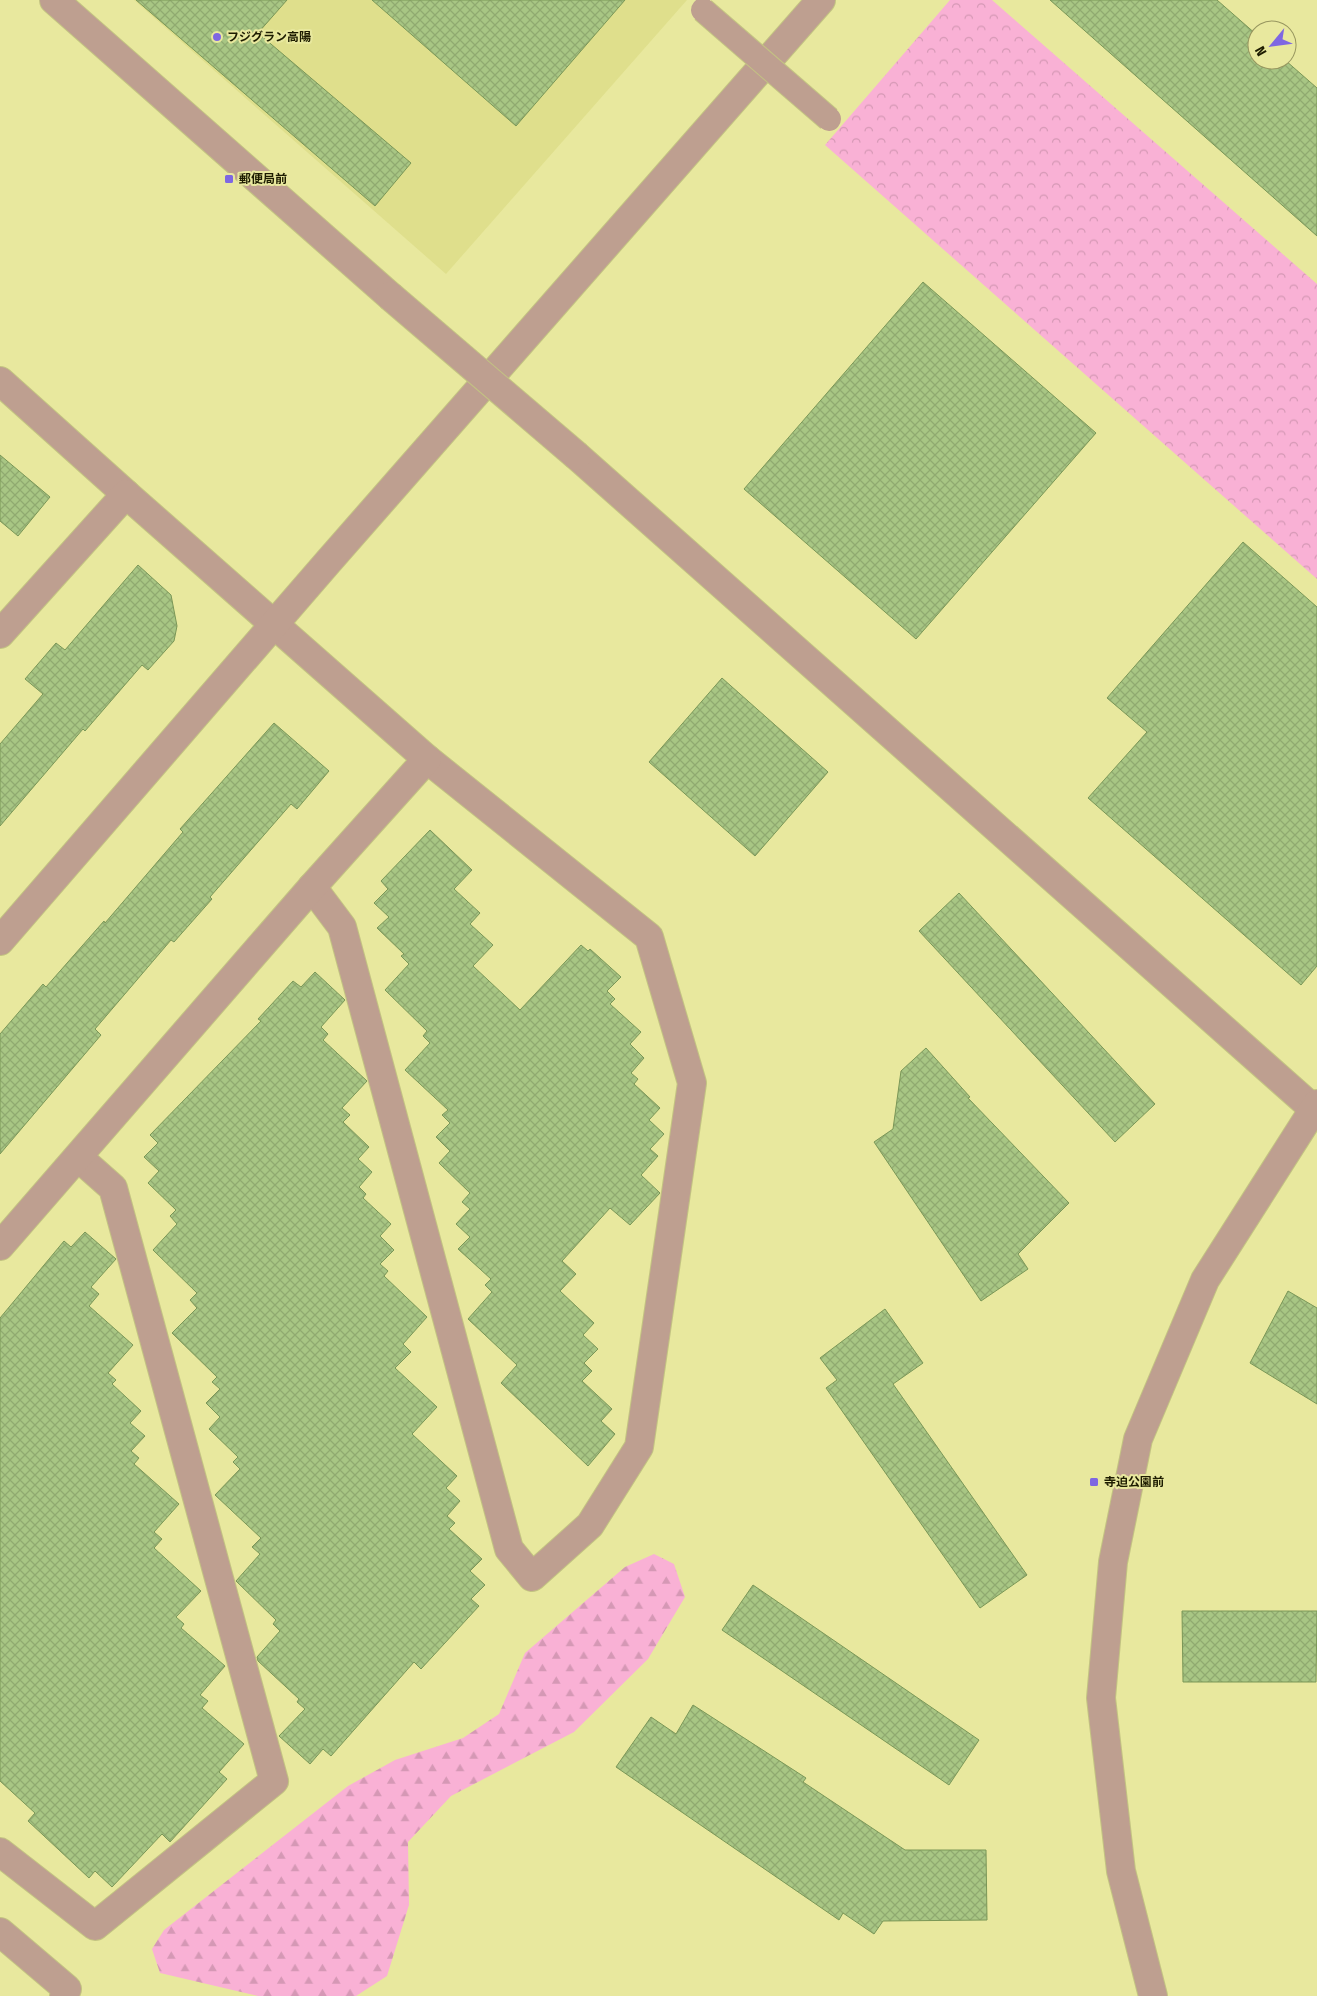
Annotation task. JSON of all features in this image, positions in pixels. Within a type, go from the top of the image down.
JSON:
[{"type":"street","points":[[54,0],[390,296],[577,456],[1316,1108],[1205,1280],[1138,1439],[1113,1562],[1101,1698],[1121,1871],[1153,1996]]},
{"type":"street","points":[[0,941],[273,625],[821,0]]},
{"type":"street","points":[[703,10],[829,119]]},
{"type":"street","points":[[0,381],[273,625],[427,759],[649,938],[692,1083],[639,1447],[590,1525],[532,1576],[509,1549],[342,928],[312,887]]},
{"type":"street","points":[[0,634],[126,494]]},
{"type":"street","points":[[0,1246],[312,887],[427,759]]},
{"type":"street","points":[[0,1852],[95,1926],[274,1781],[113,1188],[78,1157]]},
{"type":"street","points":[[0,1932],[67,1989],[64,1996]]},
{"type":"shaded area","points":[[134,0],[687,0],[446,274]]},
{"type":"green space","points":[[950,0],[992,0],[1317,284],[1317,579],[825,145]]},
{"type":"green space","points":[[654,1554],[674,1564],[685,1597],[648,1659],[574,1732],[451,1796],[408,1842],[409,1905],[387,1976],[356,1996],[258,1996],[160,1973],[152,1949],[164,1930],[348,1786],[395,1760],[463,1738],[499,1714],[525,1653],[625,1567]]},
{"type":"building","points":[[136,0],[287,0],[258,33],[411,163],[375,206]]},
{"type":"building","points":[[372,0],[625,0],[516,126]]},
{"type":"building","points":[[1050,0],[1217,0],[1247,26],[1247,70],[1296,70],[1317,88],[1317,236]]},
{"type":"building","points":[[923,282],[1096,433],[916,639],[744,489]]},
{"type":"building","points":[[0,455],[50,497],[18,536],[0,521]]},
{"type":"building","points":[[1243,542],[1317,607],[1317,966],[1301,985],[1088,798],[1147,732],[1107,698]]},
{"type":"building","points":[[138,565],[171,595],[177,626],[174,641],[148,670],[142,665],[85,731],[83,729],[0,826],[0,744],[43,694],[25,679],[56,643],[65,650]]},
{"type":"building","points":[[722,678],[828,772],[755,856],[649,762]]},
{"type":"building","points":[[274,723],[329,771],[297,809],[291,804],[210,897],[212,899],[174,942],[171,940],[95,1029],[101,1035],[0,1154],[0,1034],[43,984],[46,987],[104,921],[105,923],[183,832],[180,829]]},
{"type":"building","points":[[430,830],[472,870],[454,889],[480,913],[470,924],[493,945],[473,966],[520,1010],[581,945],[588,951],[590,949],[621,977],[607,991],[615,999],[610,1004],[641,1032],[630,1044],[644,1058],[631,1073],[638,1079],[634,1084],[660,1108],[649,1120],[664,1134],[650,1149],[658,1156],[641,1175],[660,1193],[630,1225],[610,1208],[562,1261],[576,1274],[560,1291],[594,1323],[583,1335],[598,1349],[584,1363],[592,1371],[582,1381],[612,1409],[601,1421],[615,1434],[588,1466],[501,1383],[517,1365],[468,1319],[492,1292],[485,1285],[491,1279],[458,1249],[470,1237],[456,1224],[470,1209],[462,1202],[470,1193],[439,1163],[450,1151],[436,1137],[450,1123],[442,1115],[448,1110],[405,1070],[430,1043],[423,1036],[427,1031],[385,990],[409,964],[401,956],[404,954],[377,928],[389,917],[374,903],[388,889],[381,881]]},
{"type":"building","points":[[959,893],[1155,1104],[1115,1142],[919,931]]},
{"type":"building","points":[[315,972],[345,1000],[321,1027],[328,1034],[323,1040],[367,1081],[342,1108],[350,1115],[343,1122],[369,1147],[358,1159],[372,1172],[359,1187],[366,1194],[363,1198],[391,1224],[380,1236],[394,1250],[380,1264],[388,1271],[384,1276],[427,1317],[403,1344],[411,1352],[395,1368],[437,1407],[412,1434],[457,1476],[446,1488],[460,1501],[447,1516],[455,1523],[449,1529],[482,1559],[470,1571],[485,1585],[471,1599],[479,1606],[421,1669],[414,1662],[331,1756],[323,1749],[310,1764],[279,1736],[305,1709],[297,1702],[299,1699],[258,1661],[257,1657],[280,1631],[273,1624],[276,1620],[236,1581],[260,1554],[252,1547],[261,1538],[215,1495],[240,1469],[233,1462],[238,1457],[209,1429],[220,1417],[206,1403],[220,1389],[212,1382],[217,1377],[172,1333],[197,1308],[190,1300],[197,1293],[153,1250],[177,1224],[170,1216],[176,1210],[148,1183],[159,1171],[144,1157],[158,1143],[150,1135],[261,1021],[258,1019],[293,981],[301,987]]},
{"type":"building","points":[[926,1048],[970,1097],[968,1098],[1069,1203],[1018,1254],[1028,1269],[981,1301],[874,1142],[893,1129],[901,1071]]},
{"type":"building","points":[[85,1232],[116,1259],[91,1287],[99,1294],[89,1306],[133,1345],[108,1373],[116,1380],[112,1384],[141,1411],[130,1423],[145,1436],[131,1451],[139,1458],[134,1464],[179,1504],[154,1532],[162,1539],[154,1548],[201,1591],[176,1617],[184,1624],[181,1628],[225,1666],[200,1695],[208,1701],[202,1708],[244,1744],[219,1772],[227,1779],[170,1842],[162,1834],[112,1887],[95,1871],[89,1878],[28,1821],[35,1813],[0,1781],[0,1318],[64,1241],[71,1247]]},
{"type":"building","points":[[1288,1291],[1317,1308],[1317,1404],[1250,1363]]},
{"type":"building","points":[[885,1309],[923,1363],[893,1384],[1027,1575],[980,1608],[826,1388],[837,1380],[820,1358]]},
{"type":"building","points":[[753,1585],[979,1740],[949,1785],[722,1630]]},
{"type":"building","points":[[1182,1611],[1317,1611],[1316,1682],[1183,1682]]},
{"type":"building","points":[[693,1705],[806,1778],[803,1782],[905,1850],[986,1850],[987,1920],[883,1921],[874,1934],[843,1913],[839,1920],[616,1767],[651,1717],[676,1734]]},
{"type":"place","name":"フジグラン高陽","points":[[217,37]]},
{"type":"place","name":"郵便局前","points":[[229,179]]},
{"type":"place","name":"寺迫公園前","points":[[1094,1482]]}]
